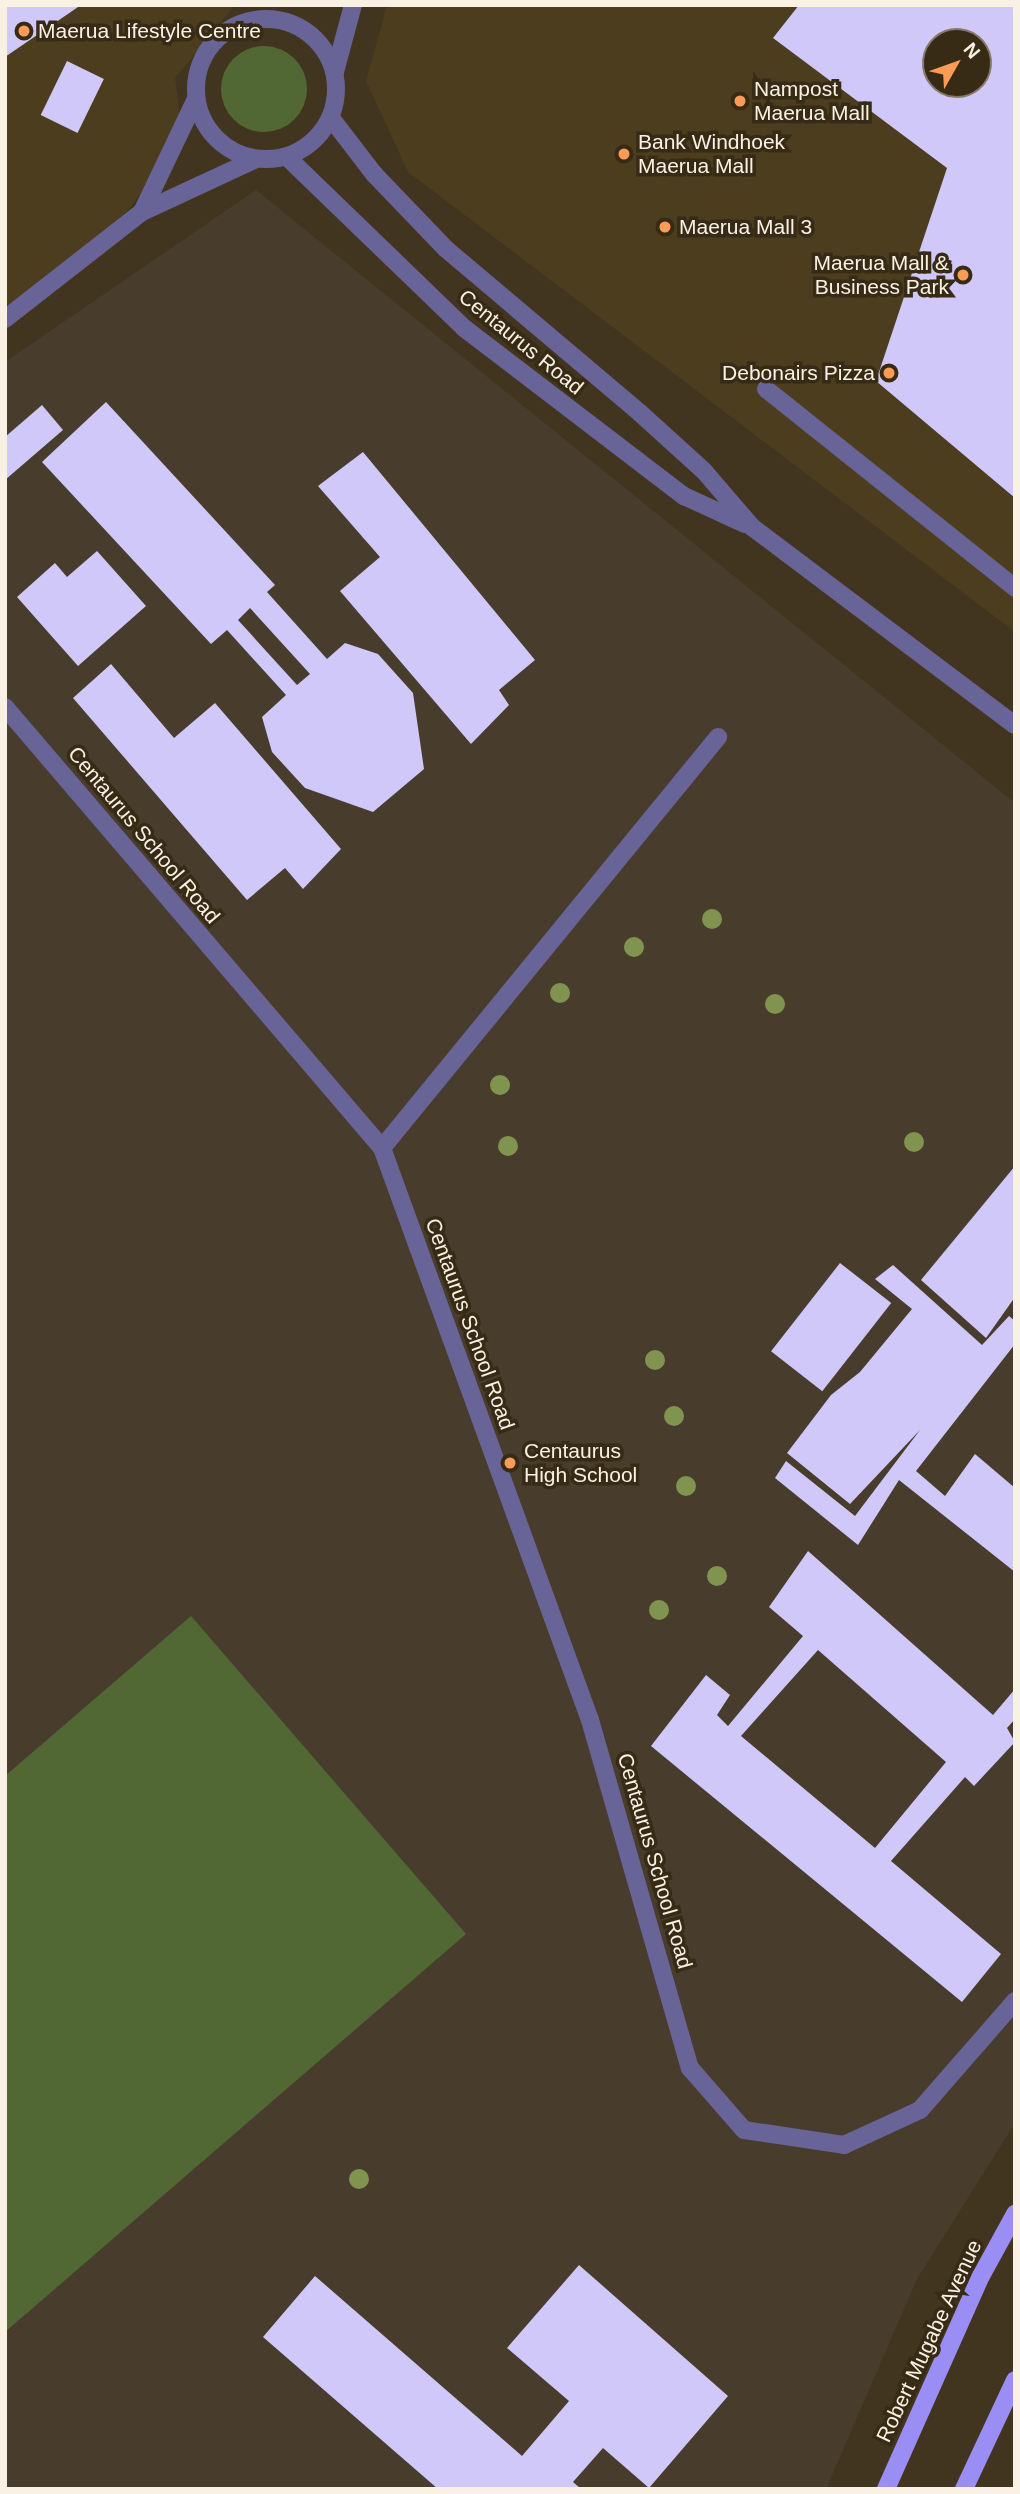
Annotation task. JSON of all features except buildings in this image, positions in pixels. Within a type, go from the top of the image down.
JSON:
[{"type":"main road","name":"Robert Mugabe Avenue","points":[[886,2489],[981,2276],[1015,2214]]},
{"type":"main road","points":[[964,2489],[1015,2380]]},
{"type":"street","points":[[142,212],[196,99],[198,70],[209,47],[228,30],[272,19],[287,5]]},
{"type":"street","points":[[5,319],[142,212],[256,159],[288,157],[313,142],[331,118],[335,72],[353,5]]},
{"type":"street","points":[[272,19],[312,35],[335,72]]},
{"type":"street","points":[[196,99],[216,139],[256,159]]},
{"type":"street","name":"Centaurus Road","points":[[331,118],[374,174],[446,249],[640,412],[704,471],[752,527],[1015,725]]},
{"type":"street","name":"Centaurus Road","points":[[288,157],[464,328],[684,496],[752,527]]},
{"type":"street","points":[[766,389],[1015,588]]},
{"type":"street","name":"Centaurus School Road","points":[[5,707],[382,1148],[590,1720],[690,2068],[744,2130],[844,2145],[920,2110],[1015,2001]]},
{"type":"street","points":[[382,1148],[718,737]]},
{"type":"shaded area","name":"Maerua Lifestyle Centre","points":[[5,5],[235,5],[175,78],[180,117],[158,171],[128,210],[77,256],[5,307]]},
{"type":"shaded area","name":"Maerua Mall & Business Park","points":[[387,5],[1015,5],[1015,632],[408,172],[366,81]]},
{"type":"shaded area","name":"Centaurus High School","points":[[256,190],[1015,803],[1015,2123],[917,2279],[826,2489],[5,2489],[5,362]]},
{"type":"green space","points":[[264,46],[280,50],[294,59],[303,73],[307,89],[303,105],[294,119],[280,128],[264,132],[248,128],[234,119],[225,105],[221,89],[225,73],[234,59],[248,50]]},
{"type":"green space","points":[[191,1616],[466,1934],[5,2332],[5,1776]]},
{"type":"place","name":"Maerua Lifestyle Centre","points":[[24,31]]},
{"type":"place","name":"Nampost Maerua Mall","points":[[740,101]]},
{"type":"place","name":"Bank Windhoek Maerua Mall","points":[[624,154]]},
{"type":"place","name":"Maerua Mall 3","points":[[665,227]]},
{"type":"place","name":"Maerua Mall & Business Park","points":[[963,275]]},
{"type":"place","name":"Debonairs Pizza","points":[[889,373]]},
{"type":"place","name":"Centaurus High School","points":[[510,1463]]}]
